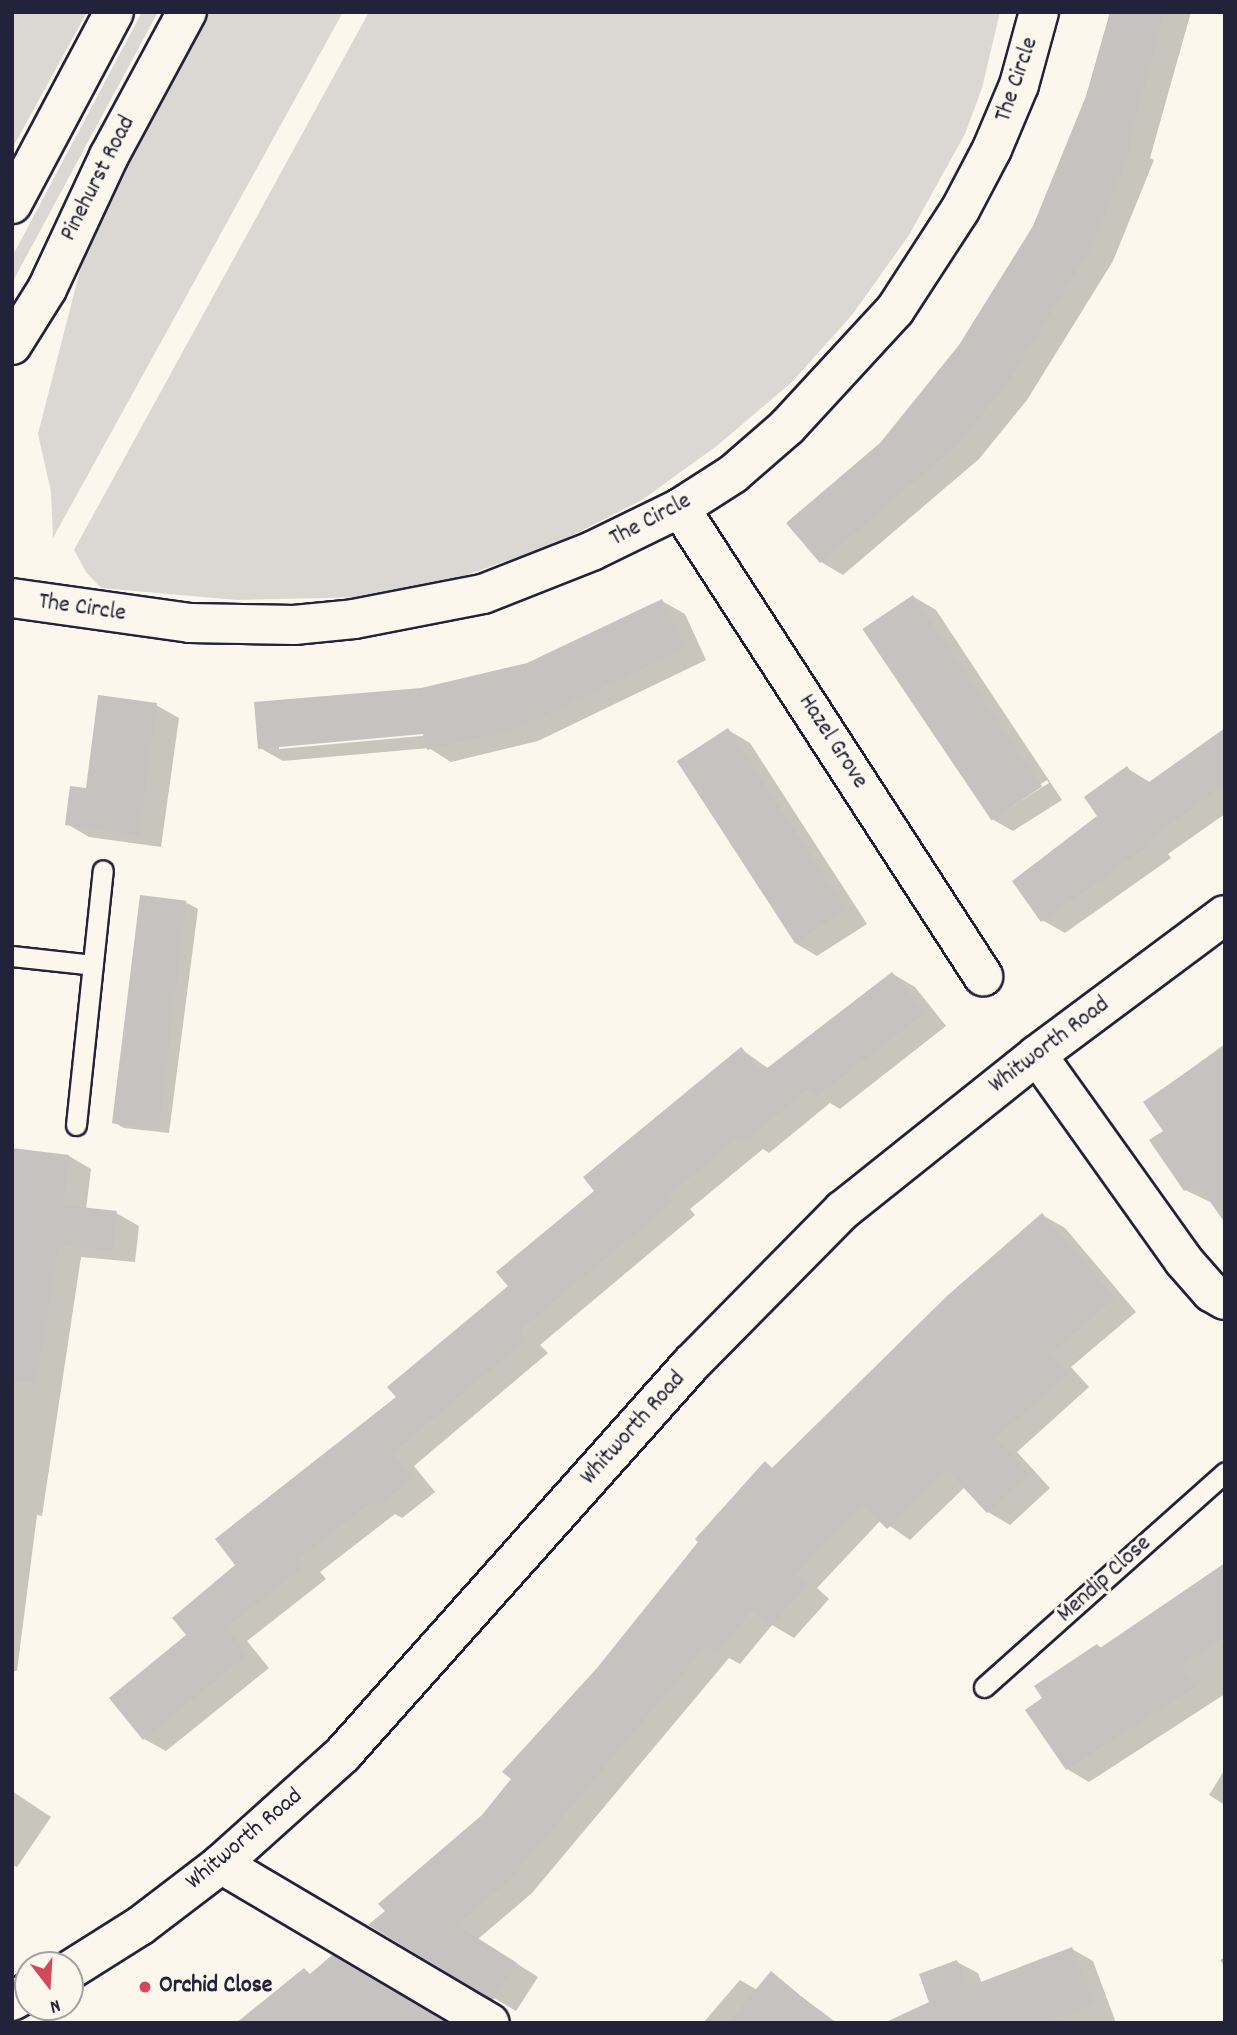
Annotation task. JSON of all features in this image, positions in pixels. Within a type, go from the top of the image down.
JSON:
[{"type":"street","points":[[12,204],[114,12]]},
{"type":"street","name":"Pinehurst Road","points":[[12,345],[47,289],[109,156],[187,12]]},
{"type":"street","name":"The Circle","points":[[12,598],[84,611],[228,625],[293,625],[381,615],[483,594],[538,574],[680,508],[733,474],[788,428],[895,310],[960,210],[992,149],[1019,85],[1039,12]]},
{"type":"street","name":"Hazel Grove","points":[[680,508],[983,976]]},
{"type":"street","name":"Whitworth Road","points":[[84,1961],[140,1926],[221,1864],[343,1754],[775,1276],[913,1151],[1225,915]]},
{"type":"street","points":[[1037,1055],[1183,1260],[1211,1292],[1225,1300]]},
{"type":"street","points":[[221,1864],[490,2023]]},
{"type":"lane","points":[[76,1125],[103,870]]},
{"type":"lane","points":[[12,956],[93,965]]},
{"type":"lane","name":"Mendip Close","points":[[984,1687],[1225,1472]]},
{"type":"shaded area","points":[[12,12],[87,12],[12,149]]},
{"type":"shaded area","points":[[142,12],[158,12],[12,283],[12,257]]},
{"type":"shaded area","points":[[206,12],[343,12],[53,538],[51,492],[38,434],[100,192]]},
{"type":"shaded area","points":[[369,12],[1000,12],[982,88],[965,134],[909,235],[852,315],[792,382],[718,445],[642,500],[555,544],[458,578],[371,597],[237,600],[101,588],[86,572],[74,550]]},
{"type":"building","points":[[1110,12],[1165,12],[1128,144],[1132,145],[1091,248],[1005,387],[956,446],[820,563],[786,523],[880,443],[959,345],[1033,226],[1086,96]]},
{"type":"building","points":[[913,595],[1042,787],[992,821],[862,629]]},
{"type":"building","points":[[662,599],[685,648],[514,729],[427,750],[423,734],[258,749],[254,702],[421,688],[527,663]]},
{"type":"building","points":[[98,695],[157,703],[139,835],[65,825],[70,786],[86,788]]},
{"type":"building","points":[[728,728],[846,910],[795,943],[677,761]]},
{"type":"building","points":[[1225,728],[1225,784],[1147,841],[1150,845],[1041,922],[1012,881],[1097,816],[1084,797],[1127,766],[1142,787]]},
{"type":"building","points":[[140,895],[187,901],[159,1129],[112,1123]]},
{"type":"building","points":[[892,972],[925,1013],[816,1097],[809,1088],[746,1141],[741,1135],[668,1196],[673,1202],[519,1331],[526,1340],[393,1453],[413,1478],[378,1506],[373,1501],[299,1559],[304,1566],[226,1628],[248,1654],[143,1740],[109,1698],[186,1635],[172,1618],[235,1565],[215,1539],[396,1397],[387,1387],[508,1286],[496,1272],[594,1191],[583,1177],[741,1047],[762,1072]]},
{"type":"building","points":[[1225,1046],[1225,1223],[1197,1183],[1184,1191],[1149,1140],[1163,1131],[1143,1102]]},
{"type":"building","points":[[12,1148],[69,1155],[63,1205],[117,1211],[112,1251],[59,1245],[36,1383],[12,1381]]},
{"type":"building","points":[[1042,1213],[1115,1298],[1050,1354],[1068,1374],[996,1438],[1029,1474],[987,1513],[947,1470],[887,1529],[862,1504],[796,1574],[808,1585],[770,1627],[752,1610],[717,1653],[707,1645],[510,1880],[457,1925],[517,1963],[493,2000],[368,1925],[385,1911],[378,1904],[482,1815],[511,1779],[502,1772],[597,1668],[698,1542],[695,1539],[765,1461],[772,1468],[947,1296]]},
{"type":"building","points":[[1225,1563],[1225,1637],[1181,1666],[1195,1687],[1066,1770],[1025,1710],[1042,1698],[1034,1686],[1097,1644],[1100,1648]]},
{"type":"building","points":[[1072,1947],[1094,2004],[1046,2023],[884,2023],[929,2002],[919,1974],[957,1960],[968,1987]]},
{"type":"building","points":[[332,1955],[447,2023],[236,2023],[304,1968],[310,1974]]},
{"type":"building","points":[[771,1971],[833,2023],[728,2023]]},
{"type":"place","name":"Orchid Close","points":[[145,1987]]}]
